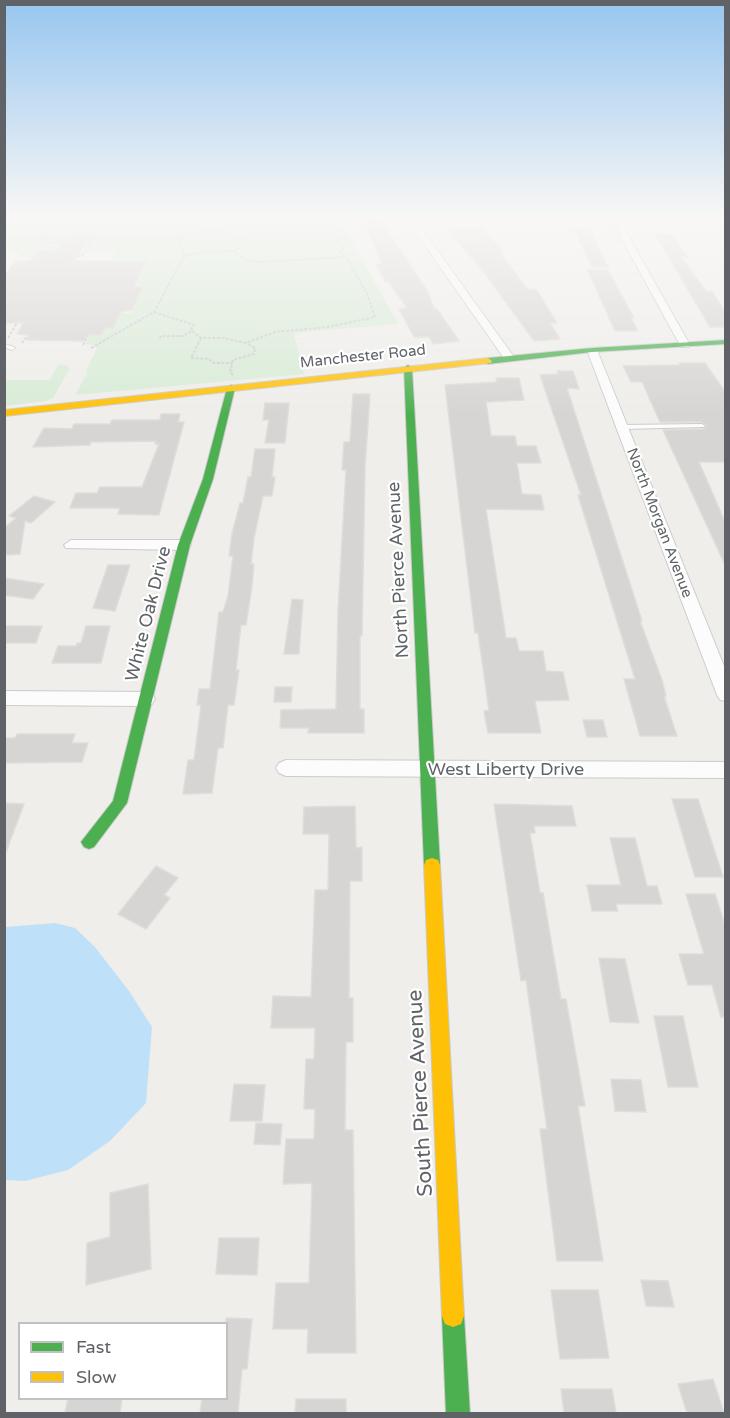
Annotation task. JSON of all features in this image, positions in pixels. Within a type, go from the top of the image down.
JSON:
[{"type":"street","points":[[456,283],[510,359]]},
{"type":"street","points":[[651,283],[685,345]]},
{"type":"street","name":"Manchester Road","points":[[4,413],[233,383],[408,369],[592,350],[726,342]]},
{"type":"street","name":"North Morgan Avenue","points":[[592,350],[726,695]]},
{"type":"street","name":"North Pierce Avenue","points":[[408,369],[426,770]]},
{"type":"street","name":"White Oak Drive","points":[[89,842],[120,803],[184,544],[208,478],[233,383]]},
{"type":"street","points":[[71,545],[184,544]]},
{"type":"street","points":[[4,698],[146,699]]},
{"type":"street","name":"West Liberty Drive","points":[[286,768],[726,770]]},
{"type":"street","name":"South Pierce Avenue","points":[[426,770],[458,1413]]},
{"type":"lane","points":[[4,345],[12,348]]},
{"type":"lane","points":[[622,427],[702,426]]},
{"type":"path","points":[[91,348],[154,312],[169,283]]},
{"type":"path","points":[[154,312],[194,325],[191,330],[201,338],[246,342],[275,332],[328,327],[375,317],[361,283]]},
{"type":"path","points":[[8,339],[17,323]]},
{"type":"path","points":[[160,339],[161,336],[183,336],[193,331]]},
{"type":"path","points":[[22,343],[28,335]]},
{"type":"path","points":[[83,345],[88,335]]},
{"type":"path","points":[[201,338],[191,358],[208,359],[214,363],[232,363]]},
{"type":"path","points":[[233,383],[230,372],[233,360],[254,354],[255,348],[246,342]]},
{"type":"green space","points":[[375,283],[398,324],[294,333],[304,374],[75,395],[88,372],[86,371],[97,348],[95,345],[85,344],[89,336],[101,335],[105,328],[114,328],[121,313],[131,313],[142,286],[151,287],[136,284]]},
{"type":"green space","points":[[58,365],[66,365],[70,368],[53,398],[46,401],[5,406],[5,380],[50,380]]},
{"type":"water","points":[[55,923],[75,928],[95,947],[129,991],[152,1027],[146,1103],[110,1141],[68,1170],[25,1181],[5,1180],[5,927]]},
{"type":"building","points":[[4,283],[135,283],[134,286],[142,287],[132,310],[121,312],[113,328],[105,328],[101,335],[87,335],[84,341],[26,340],[30,335],[17,334],[23,323],[4,323]]},
{"type":"building","points":[[390,283],[422,283],[434,309],[437,309],[459,341],[433,344],[429,337],[414,337],[399,309],[407,308]]},
{"type":"building","points":[[492,283],[523,283],[528,290],[536,289],[557,323],[550,323],[560,339],[534,341]]},
{"type":"building","points":[[593,283],[615,283],[634,318],[631,318],[638,331],[615,331]]},
{"type":"building","points":[[684,283],[700,283],[706,291],[712,291],[726,314],[726,327],[710,327]]},
{"type":"building","points":[[679,363],[705,363],[726,393],[726,462],[699,462],[726,524],[726,567],[663,430],[704,429],[707,426],[702,422],[660,422],[642,382],[631,382],[623,366],[680,365]]},
{"type":"building","points":[[557,371],[573,371],[579,389],[567,388],[642,621],[640,621],[662,680],[666,696],[664,696],[677,736],[640,736],[624,679],[635,679],[578,495],[581,495],[540,375],[558,374]]},
{"type":"building","points":[[496,378],[519,378],[524,400],[486,402],[491,436],[515,436],[517,446],[536,446],[541,463],[517,463],[522,494],[541,495],[544,510],[486,509],[506,638],[516,638],[519,651],[543,651],[546,671],[563,672],[569,700],[535,701],[541,733],[488,733],[484,711],[489,710],[478,633],[475,633],[445,385],[497,382]]},
{"type":"building","points":[[353,394],[370,394],[365,467],[362,636],[360,636],[360,709],[364,709],[364,733],[308,733],[309,728],[280,728],[281,710],[336,709],[338,611],[346,470],[342,470],[344,442],[350,442]]},
{"type":"building","points":[[265,403],[289,403],[285,443],[265,443],[269,420],[263,420]]},
{"type":"building","points":[[161,414],[180,414],[178,422],[184,422],[159,515],[118,514],[120,508],[70,508],[76,493],[97,493],[100,487],[142,487],[159,444],[155,444],[156,441],[91,442],[90,445],[33,447],[44,428],[72,429],[74,424],[110,424],[112,420],[160,420]]},
{"type":"building","points":[[255,449],[275,449],[272,477],[275,477],[272,496],[263,496],[254,538],[251,564],[254,564],[252,586],[246,625],[241,625],[236,670],[239,670],[234,705],[228,705],[223,748],[218,748],[212,793],[183,794],[188,760],[194,760],[201,705],[197,705],[199,689],[210,689],[219,612],[223,612],[228,596],[233,556],[229,556],[232,534],[240,503],[243,503],[248,477],[251,477]]},
{"type":"building","points":[[34,496],[55,502],[31,523],[25,521],[20,554],[4,555],[4,528],[16,518],[9,516]]},
{"type":"building","points":[[108,565],[130,565],[115,611],[93,608]]},
{"type":"building","points":[[4,578],[44,584],[33,599],[4,595]]},
{"type":"building","points":[[292,599],[303,600],[299,654],[284,654]]},
{"type":"building","points":[[4,626],[42,626],[36,643],[4,643]]},
{"type":"building","points":[[86,626],[110,626],[101,663],[52,663],[58,646],[76,646],[77,643],[81,643]]},
{"type":"building","points":[[275,687],[292,687],[291,702],[274,702]]},
{"type":"building","points":[[583,720],[603,720],[607,737],[587,737]]},
{"type":"building","points":[[17,734],[75,734],[72,743],[88,743],[82,762],[4,763],[4,738],[15,738]]},
{"type":"building","points":[[672,799],[698,799],[723,877],[695,877]]},
{"type":"building","points":[[4,803],[24,804],[6,852],[4,851]]},
{"type":"building","points":[[494,804],[572,806],[576,826],[534,826],[535,833],[530,833],[561,999],[566,999],[585,1106],[578,1106],[603,1261],[557,1261],[540,1129],[547,1129],[526,980],[521,981]]},
{"type":"building","points":[[355,806],[356,848],[362,847],[362,881],[350,881],[349,998],[353,998],[353,1042],[346,1042],[345,1130],[353,1130],[356,1353],[307,1353],[308,1329],[273,1329],[276,1283],[309,1283],[312,1183],[283,1184],[286,1139],[314,1139],[315,1109],[304,1109],[306,1059],[314,1059],[315,1028],[271,1028],[273,996],[311,997],[315,890],[328,890],[329,834],[303,834],[304,807]]},
{"type":"building","points":[[610,838],[635,838],[647,886],[657,886],[662,904],[616,904],[618,911],[592,911],[587,885],[621,885]]},
{"type":"building","points":[[156,866],[178,878],[164,895],[170,898],[146,929],[118,914]]},
{"type":"building","points":[[686,894],[715,894],[726,928],[726,1017],[721,1017],[712,985],[688,985],[679,954],[704,954]]},
{"type":"building","points":[[599,958],[625,959],[639,1023],[610,1022]]},
{"type":"building","points":[[654,1016],[683,1016],[698,1087],[668,1087]]},
{"type":"building","points":[[611,1079],[641,1080],[646,1112],[615,1111]]},
{"type":"building","points":[[234,1084],[265,1085],[262,1121],[230,1121]]},
{"type":"building","points":[[256,1123],[282,1124],[280,1145],[254,1144]]},
{"type":"building","points":[[148,1184],[151,1269],[86,1285],[87,1243],[110,1237],[110,1193]]},
{"type":"building","points":[[219,1238],[259,1238],[257,1275],[216,1274]]},
{"type":"building","points":[[641,1280],[668,1281],[674,1307],[646,1306]]},
{"type":"building","points":[[551,1290],[598,1290],[609,1358],[560,1359]]},
{"type":"building","points":[[226,1318],[252,1319],[247,1369],[242,1369],[238,1413],[200,1413],[202,1400],[228,1400],[228,1322]]},
{"type":"building","points":[[713,1379],[724,1413],[687,1413],[678,1384]]},
{"type":"building","points":[[561,1389],[612,1389],[616,1413],[564,1413]]},
{"type":"building","points":[[296,1399],[346,1399],[346,1413],[295,1413]]},
{"type":"building","points":[[68,1400],[122,1400],[120,1413],[65,1413]]},
{"type":"traffic: fast","points":[[488,361],[592,350],[726,342]]},
{"type":"traffic: fast","points":[[408,368],[432,865]]},
{"type":"traffic: fast","points":[[89,842],[120,803],[184,545],[208,479],[231,388]]},
{"type":"traffic: fast","points":[[453,1316],[458,1414]]},
{"type":"traffic: slow","points":[[4,413],[488,361]]},
{"type":"traffic: slow","points":[[432,865],[453,1316]]}]
